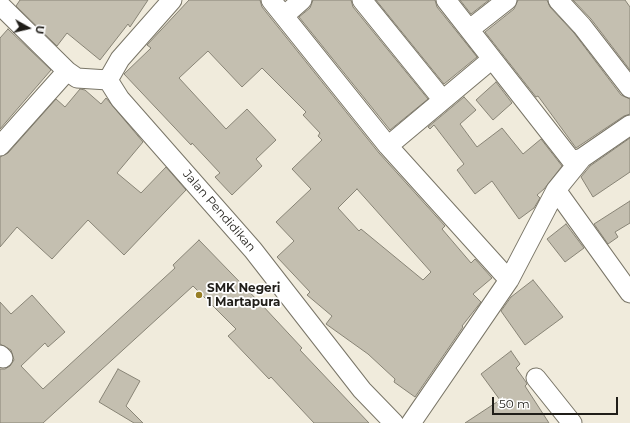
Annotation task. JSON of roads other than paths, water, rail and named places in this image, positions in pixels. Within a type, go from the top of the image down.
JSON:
[{"type":"street","points":[[0,5],[76,78],[108,80],[120,59],[172,0]]},
{"type":"street","points":[[271,0],[388,146],[509,280]]},
{"type":"street","points":[[284,16],[302,0]]},
{"type":"street","points":[[362,0],[442,99]]},
{"type":"street","points":[[446,0],[572,161],[582,158]]},
{"type":"street","points":[[470,29],[507,0]]},
{"type":"street","points":[[558,0],[582,26],[630,88]]},
{"type":"street","points":[[388,146],[442,99],[492,59]]},
{"type":"street","points":[[0,146],[67,71]]},
{"type":"street","name":"Jalan Pendidikan","points":[[108,80],[120,99],[253,250],[362,390],[394,423]]},
{"type":"street","points":[[411,423],[509,280],[556,190],[582,158],[630,125]]},
{"type":"street","points":[[556,190],[630,293]]},
{"type":"street","points":[[536,378],[572,423]]},
{"type":"place","name":"SMK Negeri 1 Martapura","points":[[199,295]]}]
